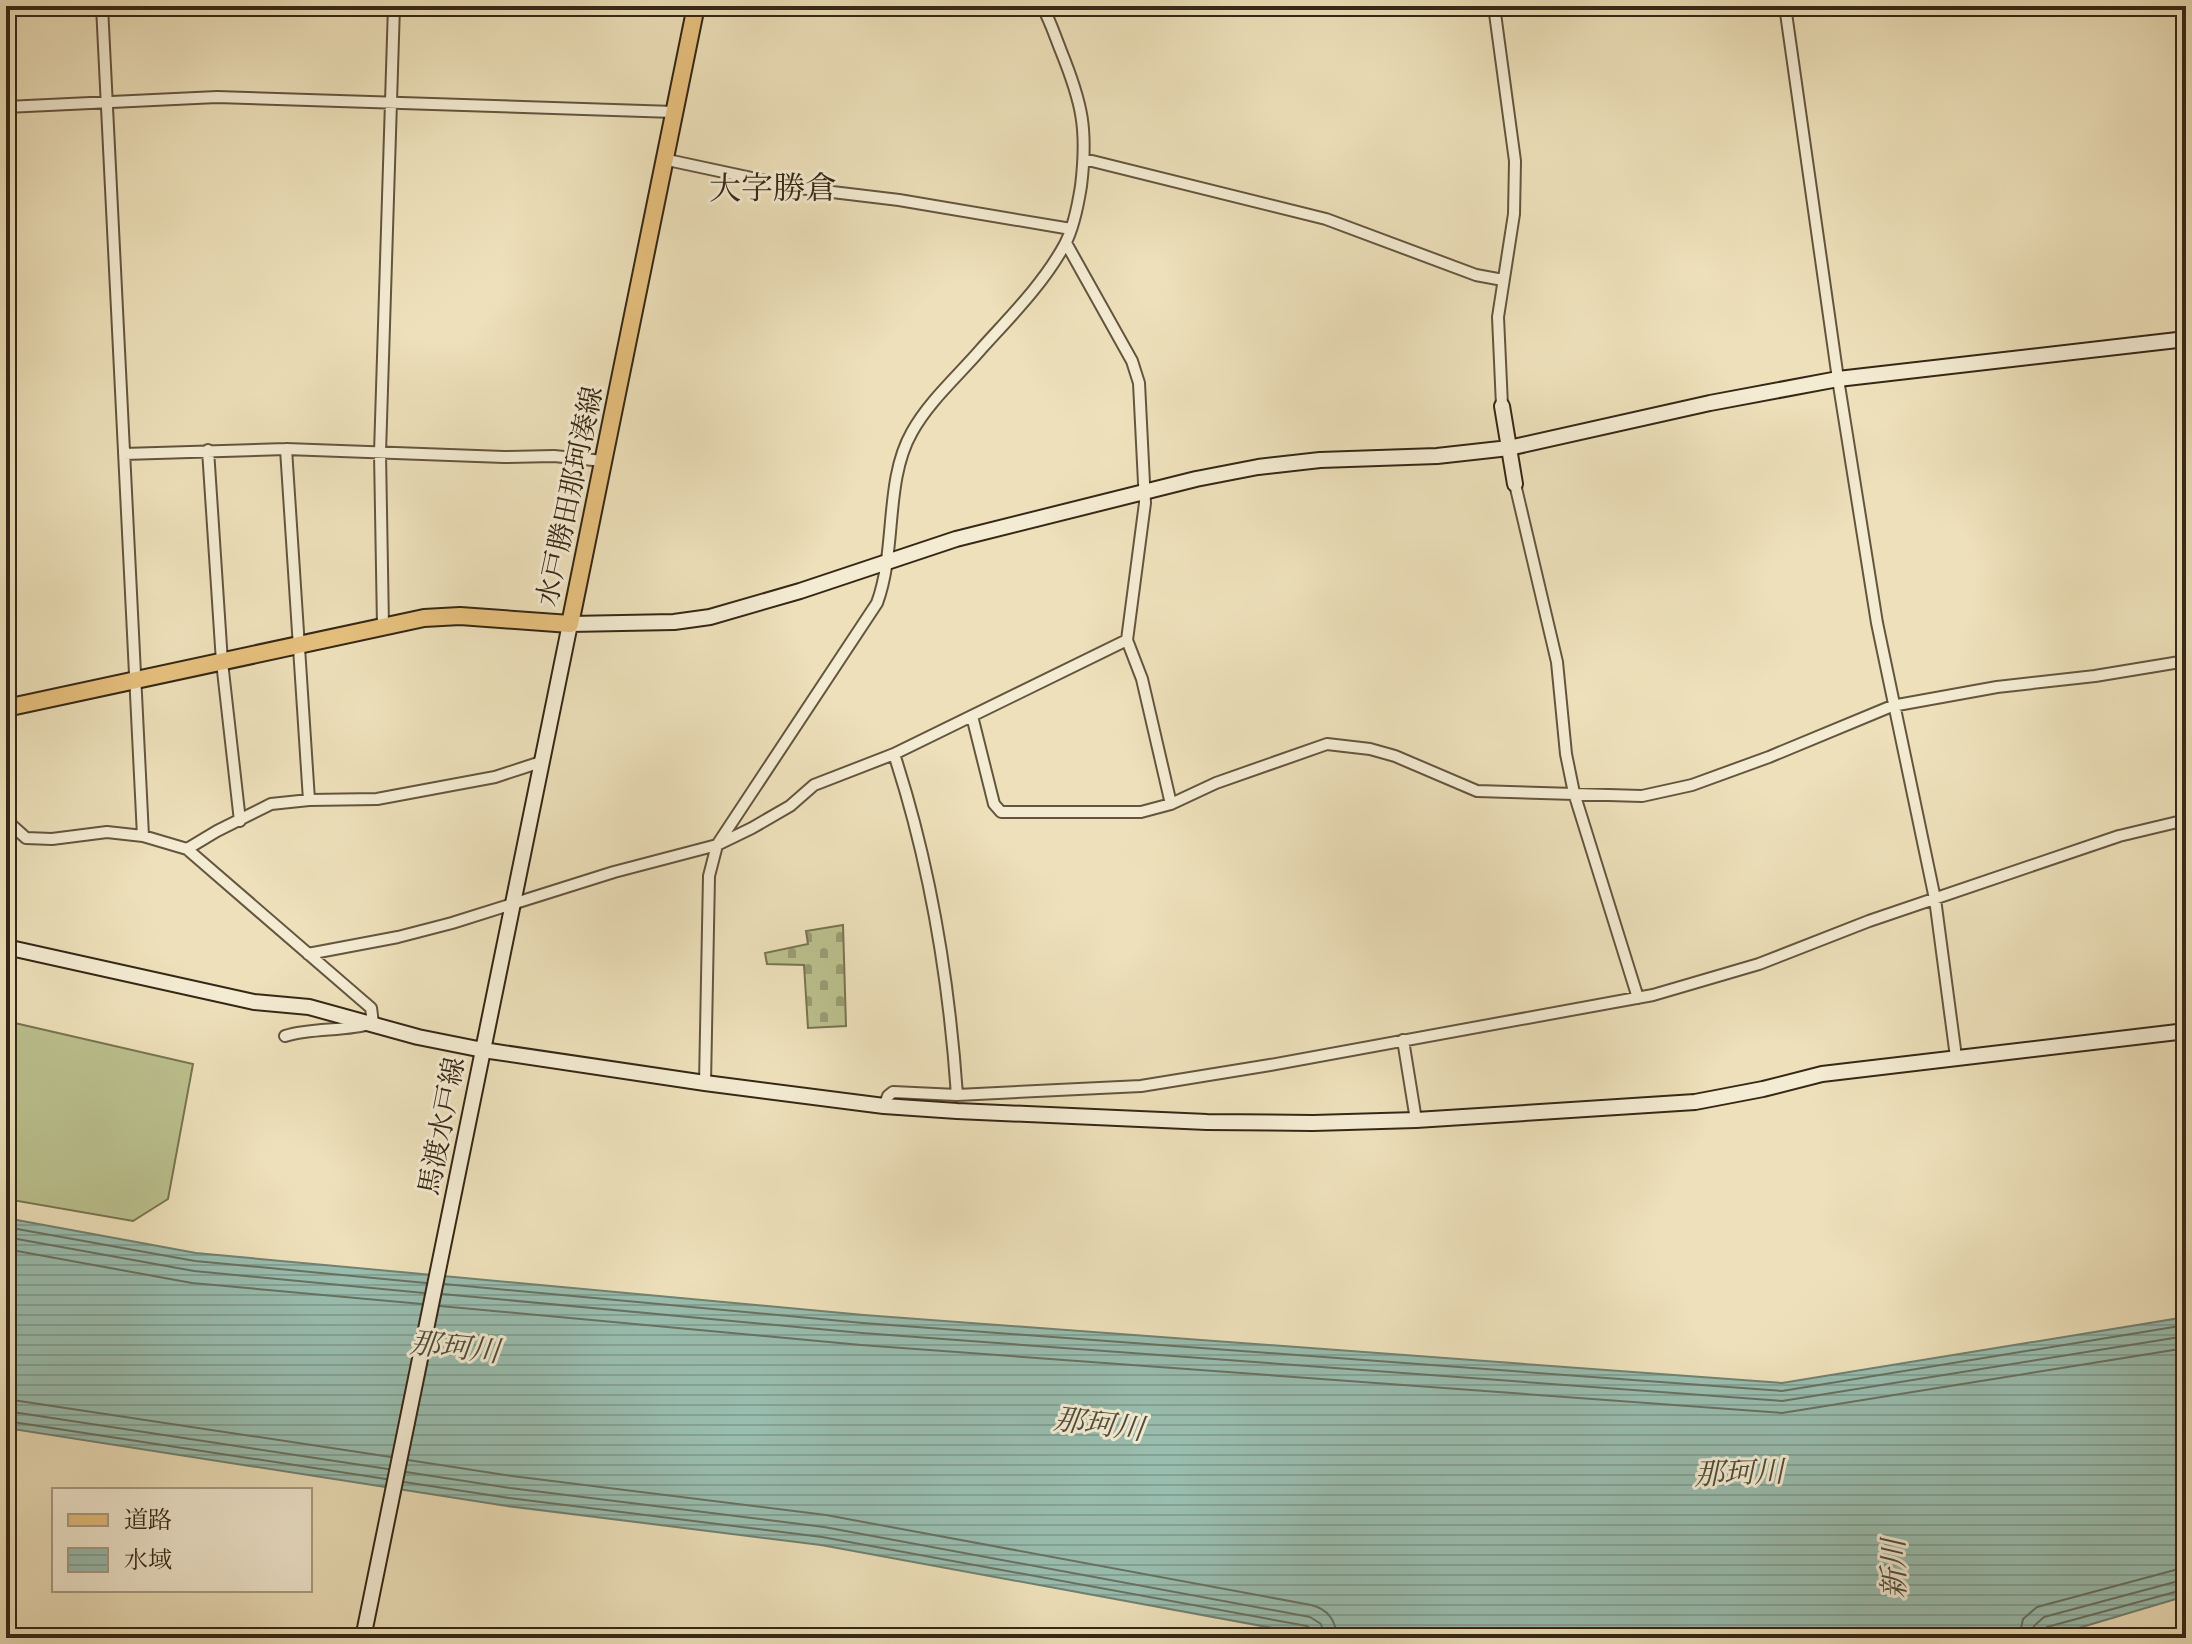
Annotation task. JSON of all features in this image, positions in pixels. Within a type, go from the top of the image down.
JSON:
[{"type":"main road","name":"水戸勝田那珂湊線","points":[[6,708],[446,615],[570,624],[696,6]]},
{"type":"street","points":[[102,6],[143,836]]},
{"type":"street","points":[[383,626],[380,453],[394,6]]},
{"type":"street","points":[[705,1083],[709,876],[717,845],[877,603],[888,561],[898,472],[912,431],[1025,300],[1066,243],[1071,229],[1084,159],[1084,122],[1078,92],[1042,6]]},
{"type":"street","points":[[1494,6],[1515,161],[1514,214],[1498,333],[1502,406],[1515,484],[1557,662],[1566,754],[1574,793],[1638,998]]},
{"type":"street","points":[[1785,6],[1874,609],[1935,899],[1956,1057]]},
{"type":"street","points":[[6,107],[217,97],[674,112]]},
{"type":"street","points":[[663,159],[799,188],[899,200],[1071,229]]},
{"type":"street","points":[[1084,159],[1326,219],[1476,275],[1503,280]]},
{"type":"street","points":[[1066,243],[1132,361],[1139,383],[1145,503],[1127,640],[1142,679],[1171,804]]},
{"type":"street","points":[[570,624],[674,622],[710,617],[800,591],[956,539],[1144,490],[1258,467],[1320,460],[1437,456],[1509,448],[1710,403],[1838,379],[2186,339]]},
{"type":"street","points":[[124,454],[286,449],[554,456],[603,461]]},
{"type":"street","points":[[286,449],[309,800]]},
{"type":"street","points":[[208,450],[222,662],[240,821]]},
{"type":"street","name":"馬渡水戸線","points":[[363,1638],[570,624]]},
{"type":"street","points":[[308,954],[398,937],[614,872],[717,845],[790,806],[814,785],[894,754],[1127,640]]},
{"type":"street","points":[[972,716],[994,804],[1001,812],[1141,812],[1171,804],[1231,778],[1327,744],[1370,749],[1395,756],[1477,791],[1642,796],[1692,785],[1892,706],[1997,687],[2095,676],[2186,661]]},
{"type":"street","points":[[894,754],[927,874],[950,1018],[957,1095]]},
{"type":"street","points":[[187,849],[271,804],[377,799],[495,777],[541,762]]},
{"type":"street","points":[[6,820],[26,838],[52,839],[107,832],[143,836],[187,849],[371,1008],[373,1023]]},
{"type":"street","points":[[884,1106],[893,1092],[957,1095],[1141,1086],[1638,998],[1759,964],[2119,836],[2186,820]]},
{"type":"street","points":[[6,947],[254,1002],[309,1007],[418,1037],[483,1050],[705,1083],[884,1106],[1207,1122],[1416,1120],[1695,1102],[1822,1074],[2186,1031]]},
{"type":"street","points":[[285,1036],[302,1031],[356,1029],[373,1023]]},
{"type":"street","points":[[1403,1040],[1416,1120]]},
{"type":"green space","points":[[843,925],[846,1026],[808,1028],[804,965],[767,964],[765,953],[808,944],[806,931]]},
{"type":"green space","points":[[6,1021],[193,1064],[168,1199],[133,1221],[6,1199]]},
{"type":"water","points":[[6,1218],[196,1253],[864,1315],[1782,1383],[2186,1317],[2186,1596],[2072,1630],[2029,1638],[1327,1638],[821,1545],[507,1506],[6,1428]]},
{"type":"district","name":"大字勝倉","points":[[773,188]]},
{"type":"water label","name":"那珂川","points":[[455,1347]]},
{"type":"water label","name":"那珂川","points":[[1099,1424]]},
{"type":"water label","name":"那珂川","points":[[1739,1473]]},
{"type":"water label","name":"新川","points":[[1894,1569]]}]
